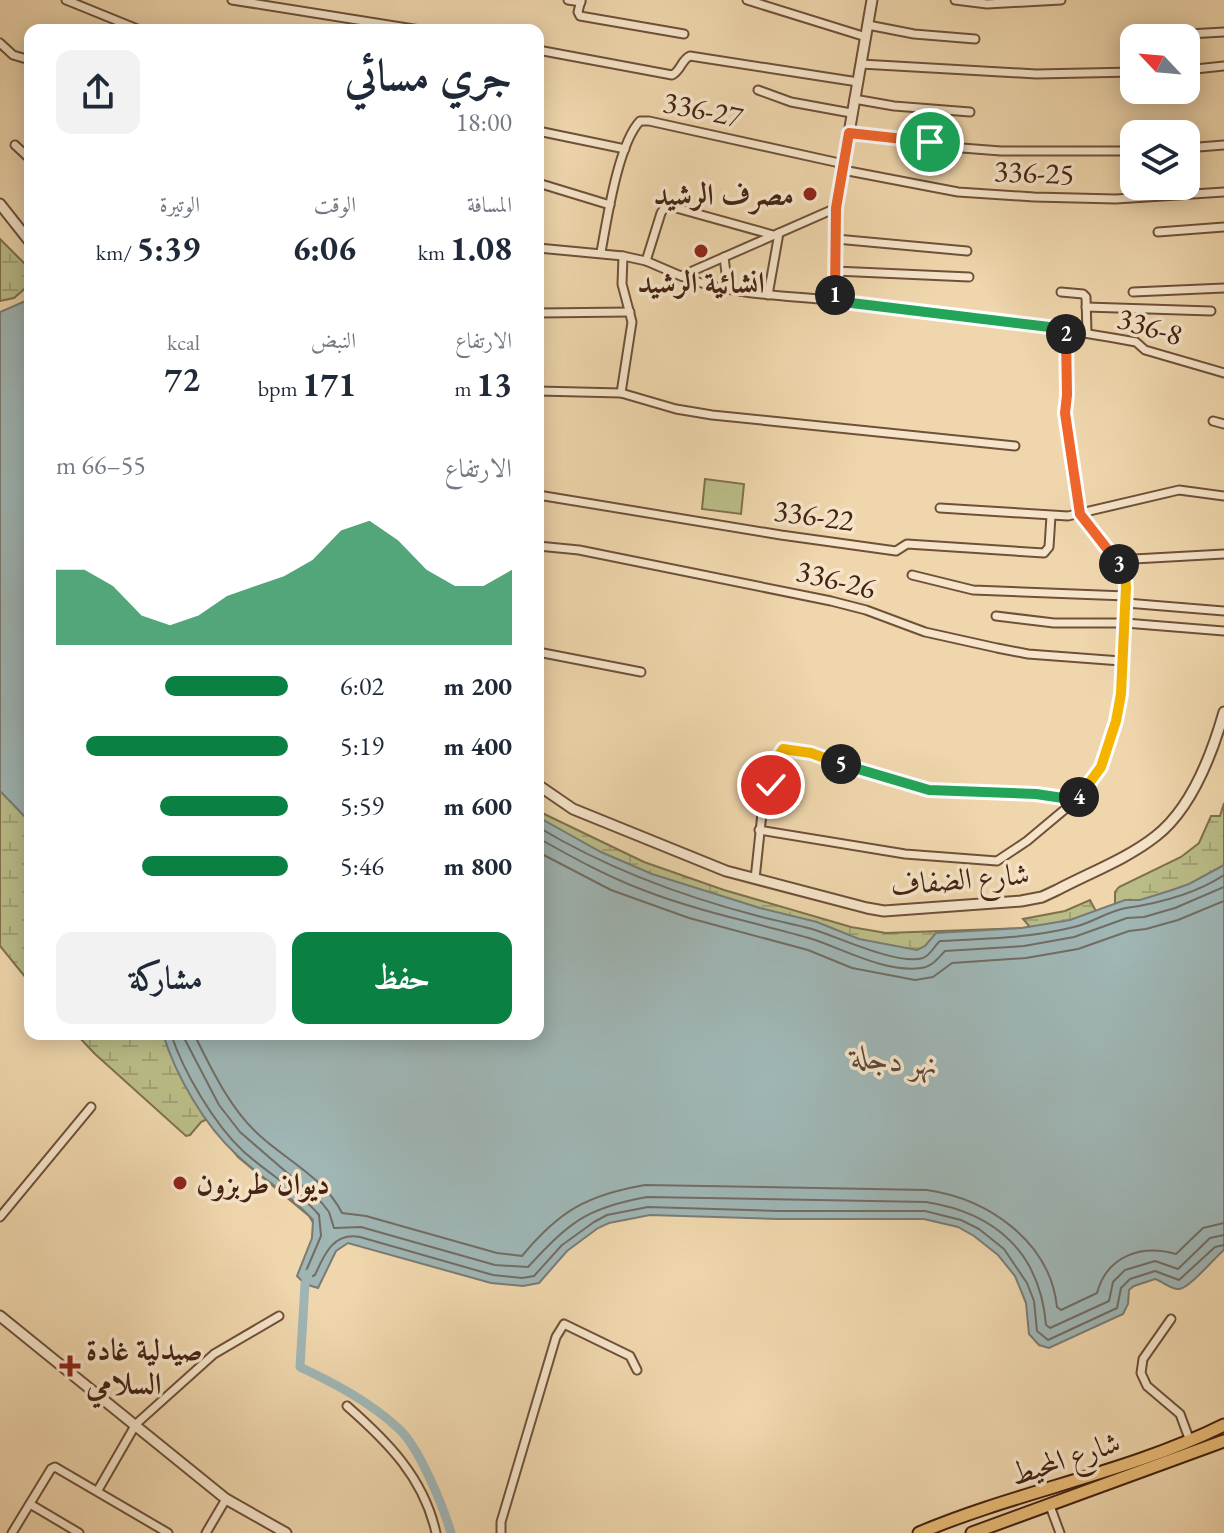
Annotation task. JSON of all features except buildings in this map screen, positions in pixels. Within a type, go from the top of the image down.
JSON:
[{"type":"main road","name":"شارع المحيط","points":[[919,1533],[1190,1441],[1224,1425]]},
{"type":"main road","name":"شارع المحيط","points":[[972,1533],[1224,1441]]},
{"type":"street","points":[[66,0],[81,3],[127,24]]},
{"type":"street","points":[[232,0],[382,24]]},
{"type":"street","points":[[568,0],[581,1],[580,16],[684,34]]},
{"type":"street","points":[[747,0],[866,37]]},
{"type":"street","points":[[835,301],[836,208],[872,0]]},
{"type":"street","points":[[955,0],[987,4],[1061,0]]},
{"type":"street","points":[[868,25],[914,34],[975,39]]},
{"type":"street","points":[[1200,33],[1224,32]]},
{"type":"street","points":[[0,43],[13,55],[24,58]]},
{"type":"street","points":[[544,51],[672,75],[690,56],[858,82]]},
{"type":"street","points":[[861,64],[1036,74],[1120,72]]},
{"type":"street","points":[[1200,69],[1224,66]]},
{"type":"street","points":[[758,90],[791,102],[851,113]]},
{"type":"street","points":[[854,99],[970,112]]},
{"type":"street","name":"336-27","points":[[601,252],[625,149],[632,129],[640,121],[843,167]]},
{"type":"street","points":[[544,132],[625,149]]},
{"type":"street","points":[[849,133],[988,150],[1120,152]]},
{"type":"street","points":[[15,145],[24,153]]},
{"type":"street","points":[[1200,147],[1224,145]]},
{"type":"street","name":"336-25","points":[[843,167],[958,192],[1116,199],[1224,192]]},
{"type":"street","points":[[544,185],[610,205]]},
{"type":"street","points":[[0,204],[24,235]]},
{"type":"street","points":[[646,261],[665,207],[776,234]]},
{"type":"street","points":[[681,276],[836,208]]},
{"type":"street","points":[[1158,232],[1224,227]]},
{"type":"street","points":[[21,232],[24,229]]},
{"type":"street","points":[[768,295],[776,234]]},
{"type":"street","points":[[836,239],[967,251]]},
{"type":"street","name":"336-8","points":[[544,248],[601,252],[646,261],[707,285],[728,289],[1066,329],[1136,342],[1145,350],[1224,373]]},
{"type":"street","points":[[621,393],[630,341],[630,312],[622,284],[623,256]]},
{"type":"street","points":[[724,257],[728,289]]},
{"type":"street","points":[[835,271],[969,277]]},
{"type":"street","points":[[1133,292],[1224,288]]},
{"type":"street","points":[[1061,292],[1083,294],[1087,333]]},
{"type":"street","points":[[1086,307],[1211,311]]},
{"type":"street","points":[[544,313],[630,312]]},
{"type":"street","points":[[759,830],[905,854],[997,861],[1027,841],[1076,800],[1095,778],[1109,742],[1121,694],[1125,575],[1080,514],[1065,413],[1066,329]]},
{"type":"street","points":[[544,391],[621,393],[676,409],[712,415],[1015,446]]},
{"type":"street","points":[[1213,421],[1224,424]]},
{"type":"street","points":[[940,508],[1051,516],[1080,514],[1179,490],[1224,496]]},
{"type":"street","name":"336-22","points":[[544,496],[896,551],[907,544],[1044,553],[1049,547],[1051,516]]},
{"type":"street","name":"336-26","points":[[544,547],[609,556],[831,601],[866,610],[925,632],[997,648],[1028,654],[1121,661]]},
{"type":"street","points":[[1116,560],[1224,554]]},
{"type":"street","points":[[912,575],[973,590],[1126,599],[1224,611]]},
{"type":"street","points":[[996,616],[1054,623],[1125,623],[1224,631]]},
{"type":"street","points":[[544,653],[641,672]]},
{"type":"street","name":"شارع الضفاف","points":[[544,789],[573,809],[755,879],[884,911],[1021,901],[1042,897],[1148,842],[1167,827],[1185,803],[1205,764],[1224,712]]},
{"type":"street","points":[[755,879],[763,804],[779,753],[785,749],[811,753],[916,788],[1036,794],[1076,800]]},
{"type":"street","points":[[0,1217],[91,1107]]},
{"type":"street","points":[[98,1490],[136,1424],[214,1354],[279,1316]]},
{"type":"street","points":[[1,1319],[226,1499],[286,1533]]},
{"type":"street","points":[[1171,1319],[1143,1359],[1141,1373],[1147,1386],[1180,1414],[1190,1441]]},
{"type":"street","points":[[501,1533],[501,1522],[556,1337],[564,1324],[630,1356],[637,1370]]},
{"type":"street","points":[[347,1406],[382,1436],[415,1477],[436,1533]]},
{"type":"street","points":[[12,1533],[53,1467],[98,1490],[168,1533]]},
{"type":"street","points":[[206,1533],[226,1499]]},
{"type":"street","points":[[30,1504],[67,1530],[79,1533]]},
{"type":"street","points":[[1050,1506],[1060,1533]]},
{"type":"green space","points":[[0,239],[24,263],[24,289],[14,298],[0,301]]},
{"type":"green space","points":[[705,479],[744,484],[741,514],[702,509]]},
{"type":"green space","points":[[0,750],[24,780],[24,976],[0,946]]},
{"type":"green space","points":[[1224,803],[1224,876],[1178,901],[1115,904],[1115,892],[1119,887],[1181,857],[1199,843],[1211,816],[1220,816]]},
{"type":"green space","points":[[544,814],[644,862],[724,890],[851,927],[886,933],[1022,928],[1030,927],[1023,919],[1065,911],[1090,900],[1101,928],[925,946],[919,955],[788,931],[544,831]]},
{"type":"green space","points":[[82,1040],[183,1040],[195,1100],[204,1116],[313,1213],[317,1225],[312,1238],[314,1224],[309,1216],[238,1157],[207,1119],[186,1136]]},
{"type":"water","points":[[24,302],[24,816],[0,791],[0,312]]},
{"type":"water","name":"نهر دجلة","points":[[544,820],[601,852],[652,874],[760,908],[817,922],[859,939],[917,950],[936,933],[1022,928],[1070,920],[1125,900],[1140,900],[1189,884],[1224,865],[1224,1250],[1184,1287],[1173,1288],[1155,1279],[1134,1286],[1129,1290],[1128,1304],[1123,1314],[1049,1348],[1039,1345],[1029,1334],[1026,1303],[1015,1276],[998,1255],[958,1227],[924,1219],[650,1215],[598,1228],[567,1251],[539,1283],[523,1286],[491,1283],[348,1243],[336,1251],[318,1288],[305,1284],[297,1276],[312,1238],[313,1220],[225,1143],[203,1115],[175,1066],[165,1040],[544,1040]]},
{"type":"waterway","points":[[308,1274],[300,1367],[352,1394],[399,1429],[422,1463],[451,1533]]},
{"type":"place","name":"مصرف الرشيد","points":[[810,194]]},
{"type":"place","name":"انشائية الرشيد","points":[[701,251]]},
{"type":"place","name":"ديوان طربزون","points":[[180,1183]]},
{"type":"place","name":"صيدلية غادة السلامي","points":[[70,1366]]},
{"type":"route","points":[[771,785],[779,753],[787,749],[811,753],[916,788],[1036,794],[1076,800],[1089,787],[1101,767],[1116,721],[1121,694],[1126,580],[1116,560],[1080,514],[1065,413],[1066,329],[835,301],[836,208],[849,133],[930,142]]}]
